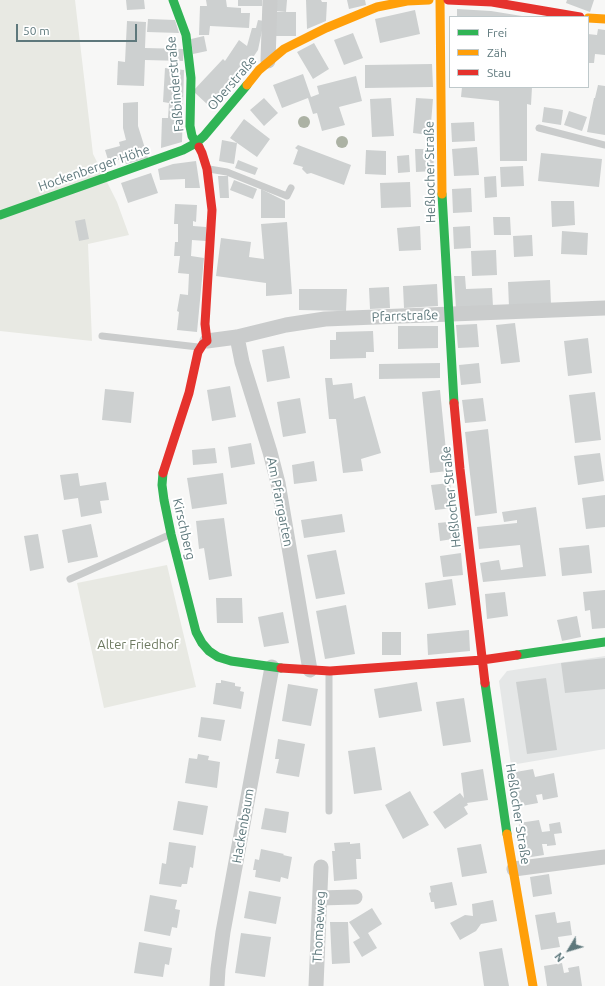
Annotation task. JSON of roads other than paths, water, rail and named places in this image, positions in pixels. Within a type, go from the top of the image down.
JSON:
[{"type":"street","name":"Faßbinderstraße","points":[[173,0],[186,35],[190,78],[190,126],[196,143]]},
{"type":"street","points":[[268,61],[270,0]]},
{"type":"street","name":"Oberstraße","points":[[196,143],[204,136],[259,70],[284,49],[326,28],[377,7],[406,0],[429,0]]},
{"type":"street","name":"Heßlocher Straße","points":[[440,0],[442,192],[452,380],[460,469],[482,660],[502,805],[533,986]]},
{"type":"street","points":[[448,0],[492,2],[574,16]]},
{"type":"street","points":[[540,0],[540,10]]},
{"type":"street","points":[[589,18],[605,20]]},
{"type":"street","name":"Kirschberg","points":[[196,143],[202,153],[207,169],[212,210],[204,344],[196,358],[188,393],[163,471],[162,484],[164,500],[196,632],[202,643],[218,657],[231,661],[272,667],[330,671],[482,660],[605,642]]},
{"type":"street","name":"Hockenberger Höhe","points":[[0,215],[158,160],[196,143]]},
{"type":"street","name":"Pfarrstraße","points":[[204,344],[286,325],[325,319],[605,308]]},
{"type":"street","name":"Am Pfarrgarten","points":[[236,337],[278,483],[310,670]]},
{"type":"street","name":"Hackenbaum","points":[[217,986],[223,932],[272,667]]},
{"type":"street","points":[[514,870],[605,857]]},
{"type":"street","name":"Thomaeweg","points":[[316,986],[321,867]]},
{"type":"street","points":[[320,898],[355,897]]},
{"type":"lane","points":[[539,128],[605,145]]},
{"type":"lane","points":[[207,169],[227,172],[287,196],[291,188]]},
{"type":"lane","points":[[102,336],[204,344]]},
{"type":"lane","points":[[70,579],[172,534]]},
{"type":"lane","points":[[329,811],[330,671]]},
{"type":"park label","name":"Alter Friedhof","points":[[138,645]]}]
